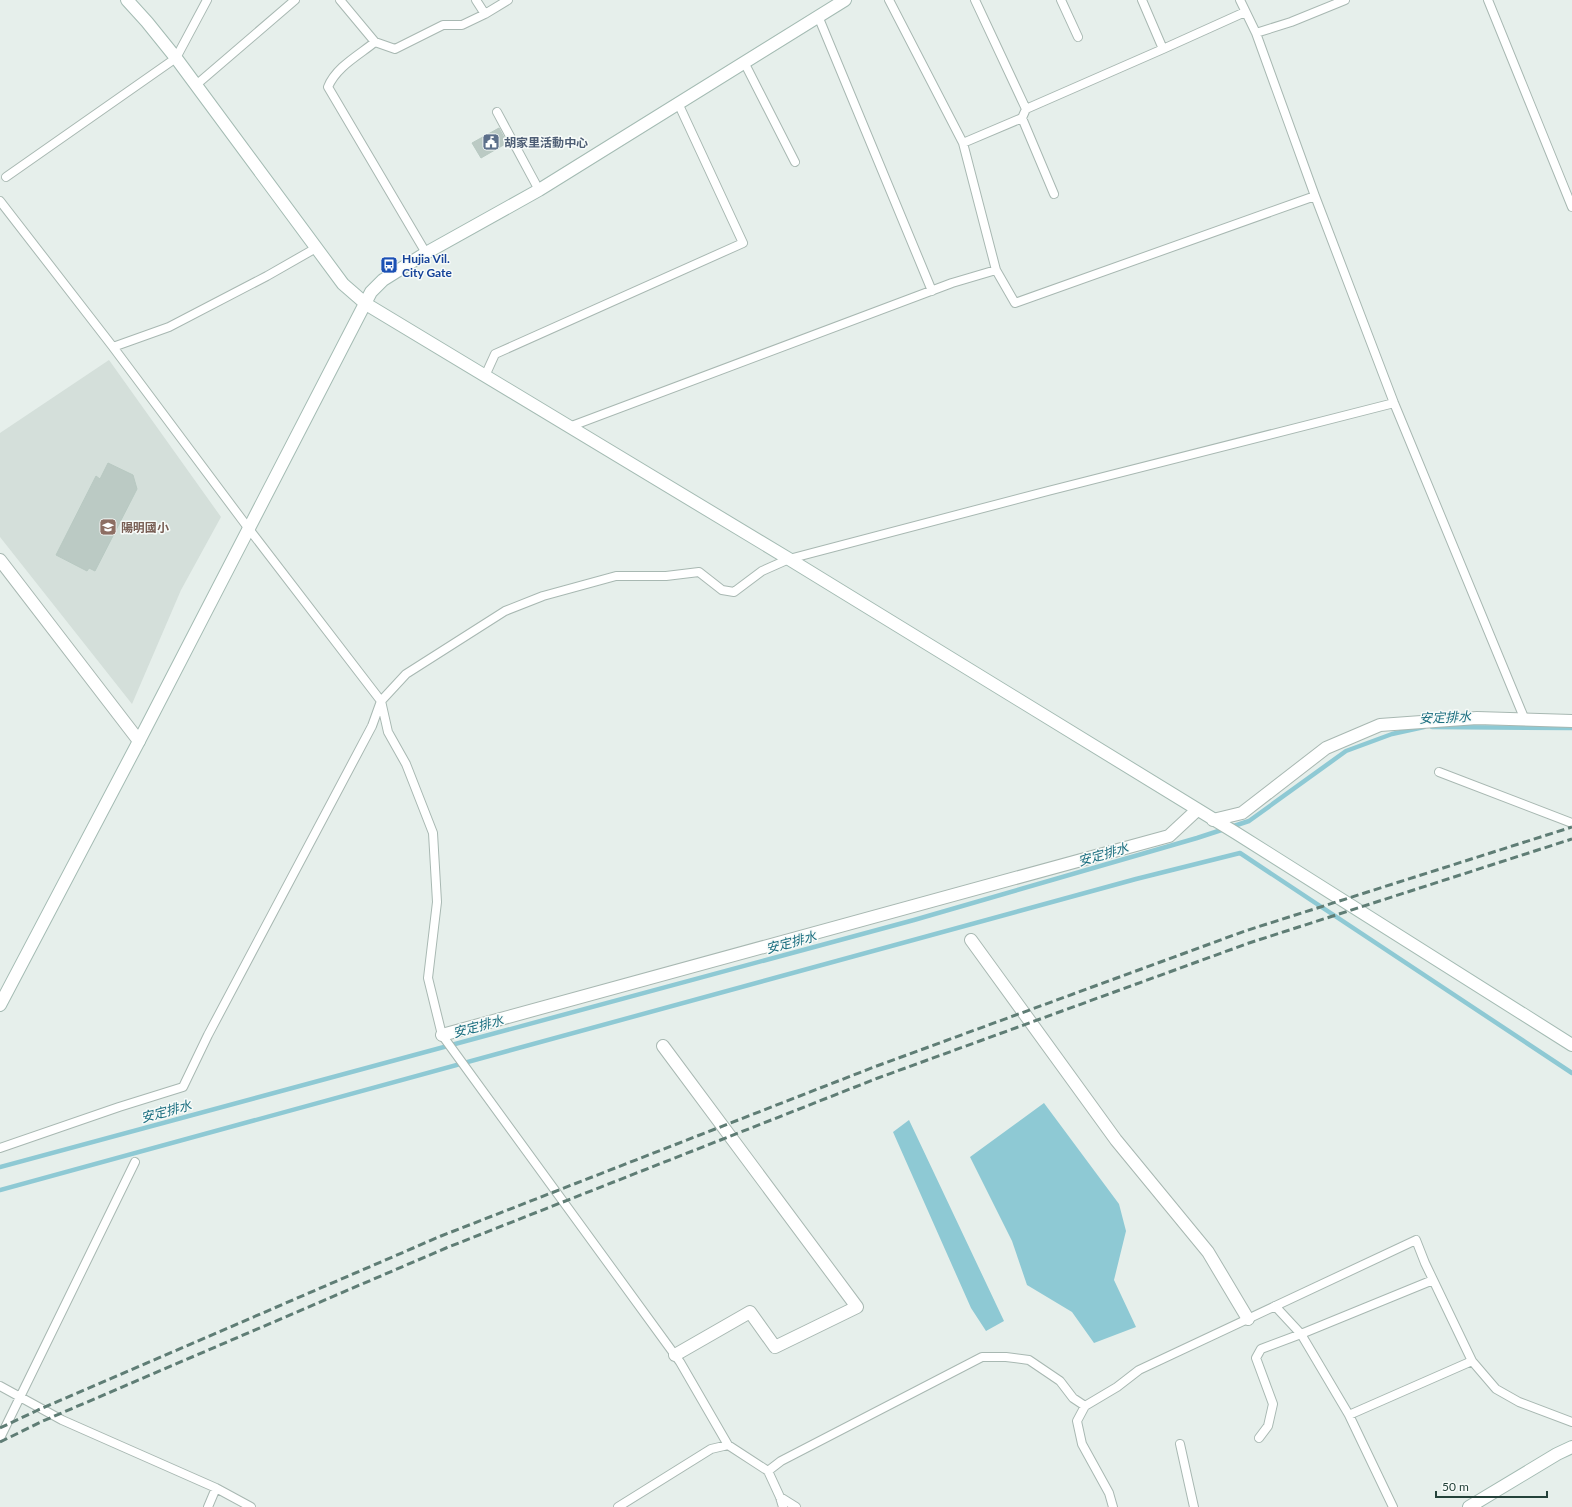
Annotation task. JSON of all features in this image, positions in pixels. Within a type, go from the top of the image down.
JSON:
[{"type":"street","points":[[126,0],[147,22],[176,58],[343,284],[366,304],[789,559],[1236,833],[1572,1045]]},
{"type":"street","points":[[0,1005],[371,292],[383,280],[426,253],[539,190],[845,0]]},
{"type":"street","points":[[0,560],[138,741]]},
{"type":"street","points":[[1217,822],[1242,813],[1326,748],[1380,725],[1477,718],[1572,721]]},
{"type":"street","points":[[444,1038],[1169,836],[1198,810]]},
{"type":"street","points":[[971,940],[1116,1140],[1208,1252],[1248,1319]]},
{"type":"street","points":[[663,1046],[857,1307],[775,1347],[750,1312],[675,1356]]},
{"type":"street","points":[[1469,1507],[1557,1454],[1572,1447]]},
{"type":"lane","points":[[6,176],[176,58],[208,0]]},
{"type":"lane","points":[[196,85],[295,0]]},
{"type":"lane","points":[[340,0],[375,42],[395,49],[443,25],[462,25],[485,14],[508,0]]},
{"type":"lane","points":[[476,0],[485,14]]},
{"type":"lane","points":[[890,0],[963,142],[996,270],[1015,304],[1315,196]]},
{"type":"lane","points":[[975,0],[1026,109]]},
{"type":"lane","points":[[1061,0],[1078,37]]},
{"type":"lane","points":[[1142,0],[1163,50]]},
{"type":"lane","points":[[1240,0],[1256,33],[1315,196],[1394,403],[1525,720]]},
{"type":"lane","points":[[1256,33],[1291,22],[1345,0]]},
{"type":"lane","points":[[1488,0],[1572,207]]},
{"type":"lane","points":[[963,142],[1022,118],[1026,109],[1163,50],[1245,12]]},
{"type":"lane","points":[[818,16],[932,291]]},
{"type":"lane","points":[[375,42],[338,71],[330,80],[328,87],[426,253]]},
{"type":"lane","points":[[744,62],[795,162]]},
{"type":"lane","points":[[485,376],[495,354],[743,243],[678,103]]},
{"type":"lane","points":[[497,112],[539,190]]},
{"type":"lane","points":[[1022,118],[1054,194]]},
{"type":"lane","points":[[0,201],[114,347],[249,529],[381,701],[388,732],[406,764],[433,833],[437,902],[428,978],[444,1038],[675,1356],[728,1445],[768,1471],[783,1507]]},
{"type":"lane","points":[[114,347],[168,328],[267,276],[316,248]]},
{"type":"lane","points":[[569,427],[932,291],[996,270]]},
{"type":"lane","points":[[0,1148],[119,1107],[183,1087],[212,1028],[372,726],[381,701],[406,674],[505,611],[543,596],[616,576],[666,576],[699,572],[722,590],[734,592],[762,571],[789,559],[1394,403]]},
{"type":"lane","points":[[1439,772],[1572,823]]},
{"type":"lane","points":[[0,1438],[135,1162]]},
{"type":"lane","points":[[1113,1507],[1109,1493],[1082,1444],[1076,1421],[1084,1406],[1117,1387],[1139,1370],[1416,1240],[1433,1280],[1472,1361],[1496,1389],[1519,1402],[1572,1422]]},
{"type":"lane","points":[[1259,1438],[1268,1426],[1273,1404],[1256,1358],[1261,1349],[1433,1280]]},
{"type":"lane","points":[[1275,1306],[1301,1334],[1350,1415],[1393,1507]]},
{"type":"lane","points":[[768,1471],[781,1461],[982,1357],[1006,1357],[1029,1360],[1060,1382],[1073,1398],[1084,1406]]},
{"type":"lane","points":[[1350,1415],[1472,1361]]},
{"type":"lane","points":[[0,1386],[62,1420],[216,1488],[251,1507]]},
{"type":"lane","points":[[1180,1444],[1194,1507]]},
{"type":"lane","points":[[618,1507],[711,1448],[728,1445]]},
{"type":"lane","points":[[208,1507],[216,1488]]},
{"type":"lane","points":[[780,1497],[796,1507]]},
{"type":"shaded area","name":"陽明國小","points":[[109,360],[221,517],[181,590],[132,704],[0,537],[0,433]]},
{"type":"water","points":[[1044,1103],[1119,1204],[1126,1231],[1114,1280],[1136,1327],[1094,1343],[1072,1312],[1027,1285],[1012,1241],[970,1157]]},
{"type":"water","points":[[909,1120],[1004,1321],[986,1331],[971,1308],[893,1132]]},
{"type":"building","name":"胡家里活動中心","points":[[499,128],[507,143],[481,158],[472,143]]},
{"type":"building","points":[[108,463],[133,475],[137,489],[95,571],[89,568],[87,571],[56,555],[96,476],[100,479]]},
{"type":"waterway","name":"安定排水","points":[[0,1167],[914,920],[1197,838],[1249,821],[1346,751],[1392,734],[1424,727]]},
{"type":"waterway","name":"安定排水","points":[[1432,727],[1572,728]]},
{"type":"waterway","points":[[0,1190],[1136,879],[1240,853],[1572,1073]]},
{"type":"railway","points":[[0,1428],[38,1410],[441,1236],[874,1067],[1245,931],[1572,827]]},
{"type":"railway","points":[[0,1442],[43,1421],[446,1248],[878,1078],[1249,943],[1572,839]]},
{"type":"place","name":"胡家里活動中心","points":[[491,142]]},
{"type":"place","name":"Hujia Vil. City Gate","points":[[389,265]]},
{"type":"place","name":"陽明國小","points":[[108,527]]}]
